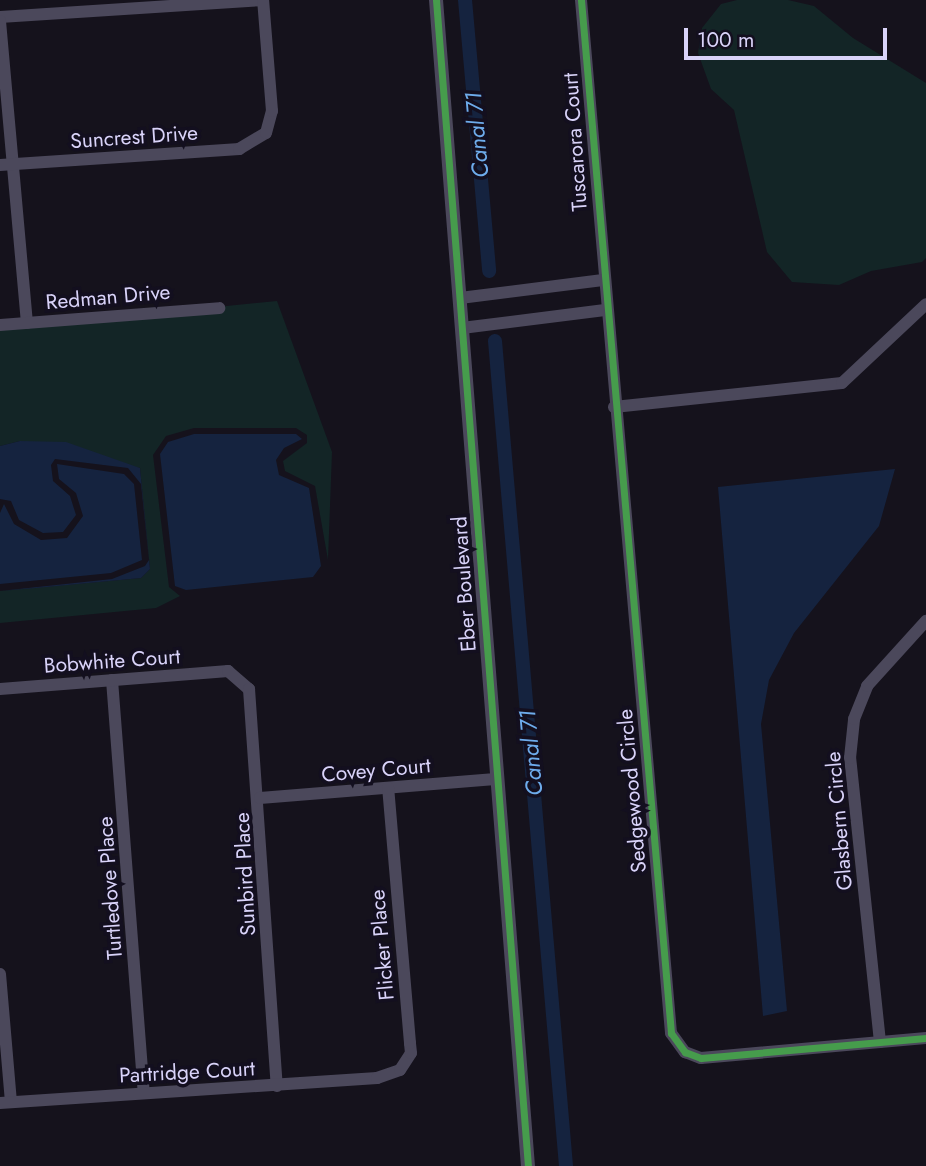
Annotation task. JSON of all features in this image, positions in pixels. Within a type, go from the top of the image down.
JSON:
[{"type":"street","points":[[27,323],[0,19],[262,0]]},
{"type":"street","name":"Suncrest Drive","points":[[0,165],[239,149],[266,133],[272,111],[262,0]]},
{"type":"street","name":"Eber Boulevard","points":[[436,0],[495,779],[528,1166]]},
{"type":"street","name":"Tuscarora Court","points":[[581,0],[603,280]]},
{"type":"street","points":[[460,298],[603,280]]},
{"type":"street","name":"Sedgewood Circle","points":[[603,280],[671,1033],[685,1052],[701,1058],[926,1038]]},
{"type":"street","points":[[614,407],[842,383],[926,304]]},
{"type":"street","name":"Redman Drive","points":[[0,325],[219,308]]},
{"type":"street","points":[[462,328],[605,310]]},
{"type":"street","name":"Glasbern Circle","points":[[880,1042],[850,758],[854,719],[867,686],[926,621]]},
{"type":"street","name":"Bobwhite Court","points":[[0,689],[228,671]]},
{"type":"street","name":"Sunbird Place","points":[[228,671],[249,689],[260,798],[277,1086]]},
{"type":"street","name":"Turtledove Place","points":[[112,680],[145,1093]]},
{"type":"street","name":"Covey Court","points":[[260,798],[495,779]]},
{"type":"street","name":"Flicker Place","points":[[377,1078],[400,1070],[411,1054],[388,789]]},
{"type":"street","points":[[0,974],[6,1102]]},
{"type":"street","name":"Partridge Court","points":[[6,1102],[377,1078]]},
{"type":"shaded area","points":[[737,0],[788,0],[814,6],[853,38],[926,83],[926,258],[922,262],[871,271],[839,285],[792,282],[767,252],[734,110],[711,89],[698,53],[702,28],[721,4]]},
{"type":"shaded area","points":[[277,301],[332,452],[328,560],[315,486],[285,471],[283,461],[307,443],[307,435],[296,428],[194,428],[166,436],[153,455],[169,587],[180,596],[156,608],[0,623],[0,591],[141,578],[150,569],[140,468],[20,441],[0,446],[0,329]]},
{"type":"water","points":[[194,434],[296,434],[302,439],[284,448],[276,460],[279,475],[309,488],[321,566],[313,577],[186,590],[175,586],[160,454],[168,442]]},
{"type":"water","points":[[20,441],[66,442],[140,468],[150,569],[141,578],[0,591],[112,579],[145,566],[149,560],[141,484],[128,468],[55,459],[51,465],[53,481],[70,496],[76,515],[63,532],[43,533],[19,520],[11,501],[0,499],[0,446]]},
{"type":"water","points":[[57,464],[124,474],[134,484],[142,560],[111,573],[0,584],[0,513],[4,504],[14,524],[41,540],[67,538],[83,516],[76,493],[59,479]]},
{"type":"water","points":[[895,469],[879,526],[794,633],[769,680],[761,724],[787,1011],[763,1016],[718,487]]},
{"type":"waterway","name":"Canal 71","points":[[465,0],[489,271]]},
{"type":"waterway","name":"Canal 71","points":[[495,341],[566,1166]]},
{"type":"cycle path","points":[[436,0],[528,1166]]},
{"type":"cycle path","points":[[581,0],[671,1033],[685,1052],[701,1058],[926,1038]]}]
